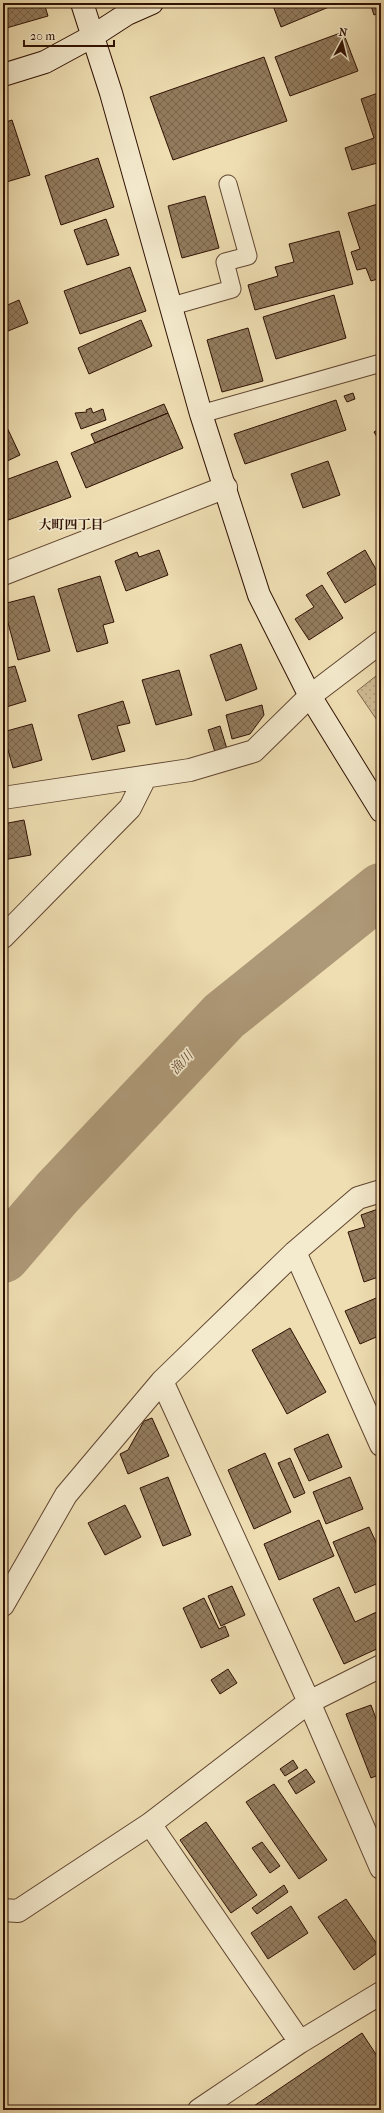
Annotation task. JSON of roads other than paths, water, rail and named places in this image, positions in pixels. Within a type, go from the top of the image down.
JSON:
[{"type":"street","points":[[82,3],[111,93],[172,306],[201,414],[226,488],[259,595],[310,696],[381,811]]},
{"type":"street","points":[[3,75],[45,62],[93,36],[127,14],[152,3]]},
{"type":"street","points":[[3,574],[226,488]]},
{"type":"street","points":[[3,798],[145,778],[190,770],[254,751],[310,696],[381,642]]},
{"type":"street","points":[[3,937],[130,808],[145,778]]},
{"type":"street","points":[[3,1605],[66,1495],[162,1381],[295,1252],[358,1198],[381,1191]]},
{"type":"street","points":[[295,1252],[381,1445]]},
{"type":"street","points":[[162,1381],[309,1702],[381,1868]]},
{"type":"street","points":[[3,1910],[18,1910],[150,1824],[309,1702],[381,1666]]},
{"type":"street","points":[[150,1824],[300,2042]]},
{"type":"street","points":[[199,2110],[300,2042],[381,1993]]},
{"type":"lane","points":[[172,306],[232,289],[225,262],[248,256],[228,184]]},
{"type":"lane","points":[[201,414],[381,362]]},
{"type":"waterway","name":"漁川","points":[[3,1256],[57,1193],[224,1016],[381,890]]},
{"type":"district","name":"大町四丁目","points":[[71,524]]}]
